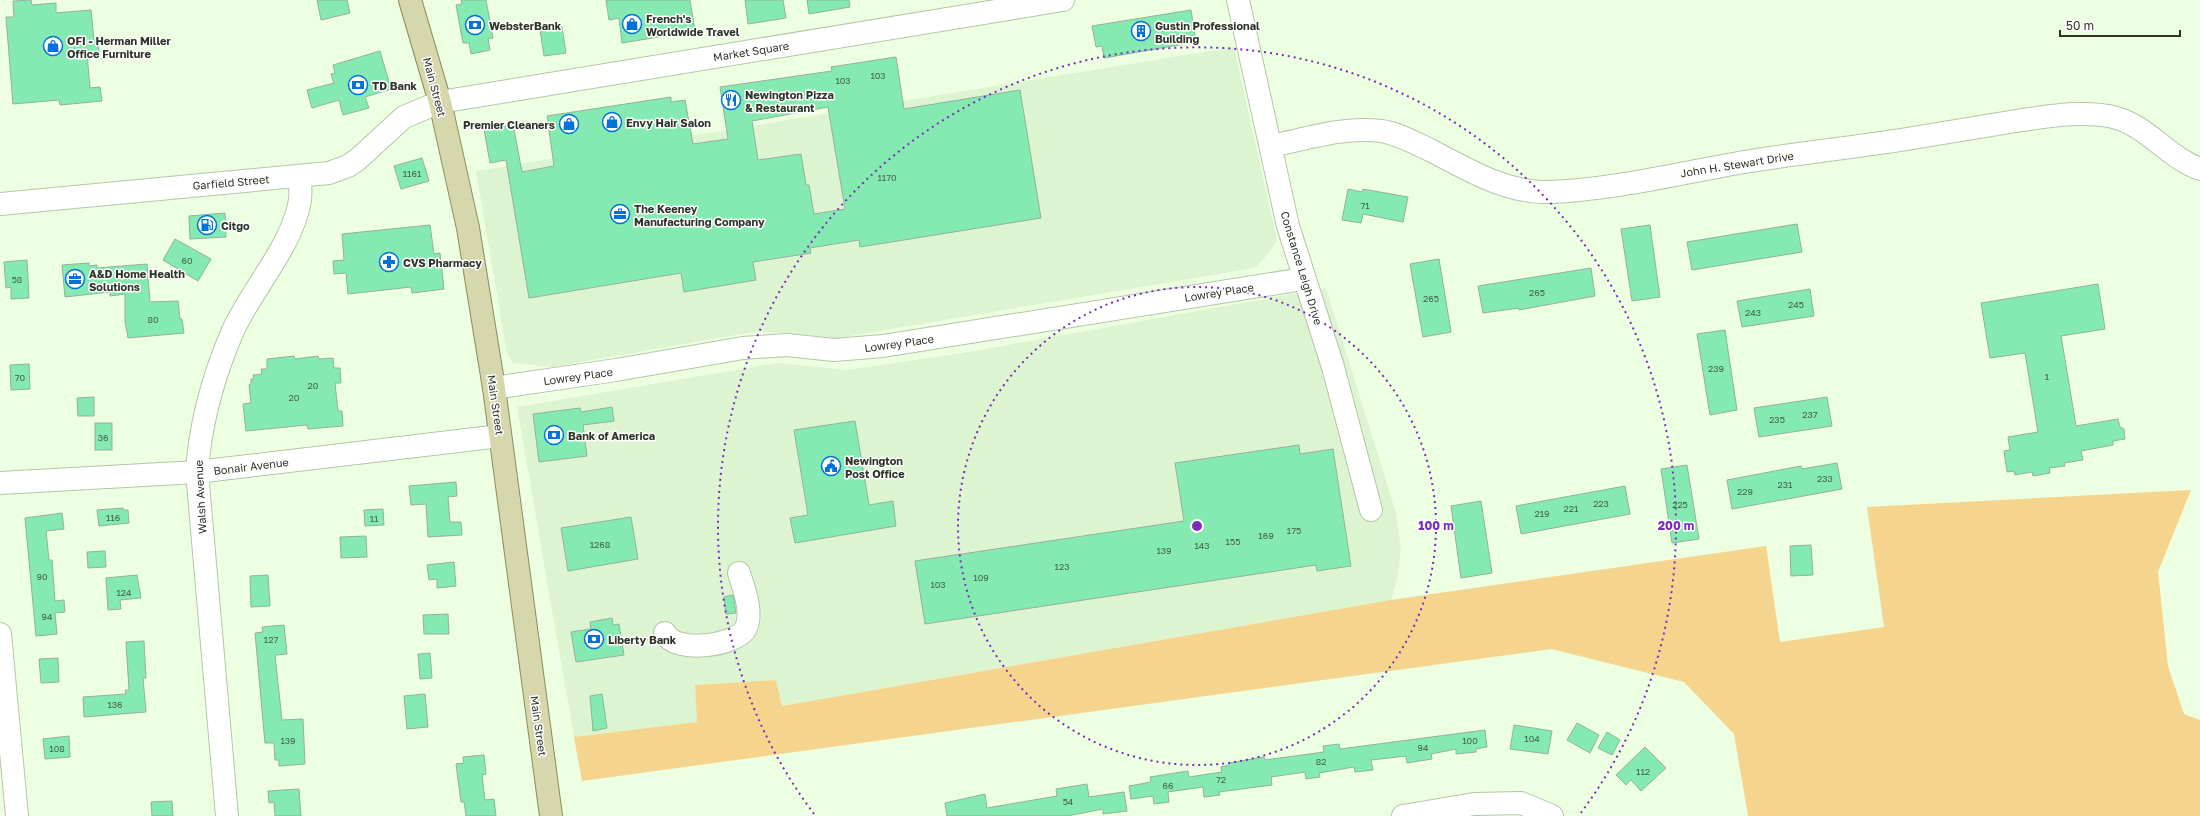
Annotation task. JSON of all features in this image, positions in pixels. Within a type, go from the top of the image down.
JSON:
[{"type":"main road","name":"Main Street","points":[[410,0],[440,102],[468,228],[494,388],[551,816]]},
{"type":"street","name":"Market Square","points":[[440,102],[1063,0]]},
{"type":"street","name":"Constance Leigh Drive","points":[[1238,0],[1288,226],[1303,278],[1333,367],[1370,510]]},
{"type":"street","name":"Garfield Street","points":[[0,204],[330,173],[348,166],[404,117],[440,102]]},
{"type":"street","name":"John H. Stewart Drive","points":[[1271,146],[1354,130],[1383,131],[1412,141],[1482,177],[1514,188],[1546,192],[1606,186],[1781,156],[1863,147],[2067,114],[2085,114],[2113,117],[2140,128],[2178,159],[2200,169]]},
{"type":"street","name":"Walsh Avenue","points":[[227,816],[196,472],[198,446],[206,409],[231,335],[294,221],[300,200],[300,176]]},
{"type":"street","name":"Lowrey Place","points":[[494,388],[616,370],[743,348],[786,345],[834,350],[883,346],[1303,278]]},
{"type":"street","name":"Bonair Avenue","points":[[0,483],[196,472],[500,436]]},
{"type":"street","points":[[665,633],[672,642],[690,646],[732,639],[742,634],[748,623],[748,612],[740,574]]},
{"type":"street","points":[[0,634],[17,816]]},
{"type":"street","points":[[1403,816],[1474,804],[1521,803],[1552,816]]},
{"type":"shaded area","points":[[1234,47],[1277,241],[1263,260],[1254,268],[838,338],[759,331],[552,367],[513,363],[507,353],[476,171]]},
{"type":"shaded area","points":[[1326,288],[1396,513],[1401,550],[1397,580],[1391,600],[782,706],[776,680],[695,685],[698,722],[574,737],[517,407],[777,363],[847,370],[963,353]]},
{"type":"shaded area","points":[[2191,490],[2158,572],[2168,666],[2184,714],[2200,720],[2200,816],[1748,816],[1734,734],[1684,682],[1551,649],[582,781],[574,737],[697,722],[695,685],[776,680],[782,706],[1391,600],[1766,546],[1780,642],[1884,627],[1867,507]]},
{"type":"building","name":"OFI - Herman Miller Office Furniture","points":[[31,0],[32,5],[56,3],[56,13],[91,10],[94,40],[98,39],[99,53],[87,54],[90,88],[100,87],[102,101],[60,105],[59,100],[13,104],[6,17],[14,17],[13,1]]},
{"type":"building","points":[[317,0],[347,0],[350,13],[321,20]]},
{"type":"building","points":[[461,0],[486,0],[493,38],[488,39],[490,50],[471,54],[469,43],[463,43],[456,5],[462,4]]},
{"type":"building","points":[[606,0],[690,0],[695,31],[622,43],[619,18],[609,20]]},
{"type":"building","points":[[745,0],[783,0],[786,18],[748,24]]},
{"type":"building","points":[[807,0],[849,0],[850,7],[809,14]]},
{"type":"building","name":"Gustin Professional Building","points":[[1191,10],[1196,42],[1104,58],[1102,46],[1096,47],[1092,26]]},
{"type":"building","points":[[562,27],[566,53],[544,56],[540,30]]},
{"type":"building","name":"TD Bank","points":[[380,51],[391,89],[365,97],[369,108],[343,115],[339,100],[312,108],[307,90],[334,83],[331,74],[335,73],[333,65]]},
{"type":"building","points":[[896,57],[904,109],[1020,90],[1041,218],[860,247],[859,240],[810,248],[811,253],[753,262],[756,280],[684,292],[681,273],[529,298],[506,160],[490,163],[484,129],[513,124],[522,172],[554,166],[547,116],[671,97],[671,102],[685,100],[693,144],[728,139],[720,87],[832,71],[831,67]],"holes":[[[828,107],[845,209],[814,214],[809,185],[806,185],[801,154],[758,160],[752,121]]]},
{"type":"building","points":[[422,158],[429,181],[401,189],[394,166]]},
{"type":"building","points":[[1348,189],[1362,192],[1363,189],[1408,197],[1403,222],[1363,214],[1361,223],[1342,220]]},
{"type":"building","points":[[225,213],[226,237],[190,239],[189,216]]},
{"type":"building","points":[[1797,224],[1802,252],[1692,270],[1687,242]]},
{"type":"building","points":[[430,225],[434,254],[440,253],[444,289],[412,293],[411,287],[348,294],[346,273],[334,274],[333,261],[344,260],[342,234]]},
{"type":"building","points":[[1650,225],[1660,297],[1632,301],[1621,229]]},
{"type":"building","points":[[175,239],[211,259],[198,281],[163,260]]},
{"type":"building","points":[[1439,259],[1451,332],[1423,337],[1410,264]]},
{"type":"building","points":[[27,260],[29,298],[11,299],[11,287],[6,288],[4,262]]},
{"type":"building","points":[[89,263],[89,266],[97,265],[97,268],[147,264],[150,302],[178,301],[180,319],[182,319],[184,333],[128,338],[125,321],[125,294],[110,296],[110,292],[65,297],[62,265]]},
{"type":"building","points":[[1591,268],[1595,296],[1519,310],[1519,308],[1483,313],[1478,286]]},
{"type":"building","points":[[2098,284],[2105,329],[2061,336],[2076,426],[2118,419],[2120,427],[2124,429],[2125,439],[2113,441],[2113,445],[2081,451],[2083,460],[2064,463],[2065,466],[2049,468],[2050,473],[2033,476],[2032,472],[2015,475],[2014,471],[2007,472],[2004,451],[2010,450],[2008,437],[2038,432],[2025,353],[1990,358],[1981,303]]},
{"type":"building","points":[[1810,289],[1814,316],[1742,327],[1737,301]]},
{"type":"building","points":[[1725,330],[1737,410],[1710,415],[1697,334]]},
{"type":"building","points":[[294,356],[295,359],[318,356],[319,359],[333,358],[334,368],[340,368],[341,383],[335,383],[338,411],[342,411],[343,426],[308,429],[307,425],[246,431],[243,404],[251,403],[249,385],[251,384],[251,379],[254,379],[253,375],[262,374],[261,369],[267,369],[267,359]]},
{"type":"building","points":[[29,364],[30,389],[11,390],[10,365]]},
{"type":"building","points":[[94,397],[94,416],[78,416],[77,398]]},
{"type":"building","points":[[1827,397],[1832,426],[1759,437],[1754,408]]},
{"type":"building","points":[[612,407],[614,421],[583,425],[587,456],[539,462],[533,414],[580,408],[581,412]]},
{"type":"building","name":"Newington Post Office","points":[[855,421],[869,505],[893,501],[896,526],[795,543],[790,518],[808,515],[794,430]]},
{"type":"building","points":[[95,423],[112,423],[112,450],[95,450]]},
{"type":"building","points":[[1299,445],[1300,454],[1333,449],[1351,566],[1317,571],[1316,565],[925,624],[915,561],[1184,521],[1175,463]]},
{"type":"building","points":[[1837,463],[1842,489],[1732,509],[1727,480],[1801,466],[1802,469]]},
{"type":"building","points":[[1687,465],[1699,539],[1672,543],[1661,469]]},
{"type":"building","points":[[456,482],[457,496],[448,497],[450,522],[461,522],[462,535],[428,537],[426,504],[411,505],[409,486]]},
{"type":"building","points":[[1625,486],[1630,514],[1521,534],[1516,506]]},
{"type":"building","points":[[1481,501],[1492,573],[1461,578],[1451,506]]},
{"type":"building","points":[[123,508],[123,510],[128,510],[129,523],[99,526],[97,510]]},
{"type":"building","points":[[383,509],[384,525],[365,526],[364,510]]},
{"type":"building","points":[[62,513],[64,529],[46,531],[49,560],[52,560],[55,601],[64,600],[65,612],[55,613],[57,634],[36,636],[25,518]]},
{"type":"building","points":[[631,517],[638,559],[568,571],[561,528]]},
{"type":"building","points":[[366,536],[367,557],[341,558],[340,537]]},
{"type":"building","points":[[1811,545],[1813,575],[1791,576],[1790,546]]},
{"type":"building","points":[[105,551],[106,567],[88,568],[87,552]]},
{"type":"building","points":[[454,562],[456,586],[437,588],[437,579],[429,580],[427,565]]},
{"type":"building","points":[[137,575],[141,598],[120,600],[121,609],[108,610],[106,578]]},
{"type":"building","points":[[268,575],[270,606],[251,607],[250,576]]},
{"type":"building","points":[[733,595],[736,613],[726,614],[724,597]]},
{"type":"building","points":[[448,614],[449,634],[424,634],[423,615]]},
{"type":"building","points":[[612,618],[613,625],[619,624],[624,655],[576,662],[571,632],[591,629],[590,622]]},
{"type":"building","points":[[284,625],[287,654],[275,655],[282,720],[303,719],[305,764],[279,766],[279,760],[275,760],[274,743],[265,743],[255,633],[263,632],[262,627]]},
{"type":"building","points":[[144,641],[146,678],[143,678],[146,712],[84,717],[83,697],[126,694],[125,690],[129,690],[126,642]]},
{"type":"building","points":[[430,653],[432,678],[420,679],[418,654]]},
{"type":"building","points":[[58,658],[59,682],[41,683],[39,659]]},
{"type":"building","points":[[425,694],[428,727],[407,729],[404,696]]},
{"type":"building","points":[[602,694],[607,728],[593,731],[590,696]]},
{"type":"building","points":[[1577,723],[1599,735],[1590,753],[1567,740]]},
{"type":"building","points":[[1514,725],[1552,731],[1548,754],[1510,749]]},
{"type":"building","points":[[1485,730],[1487,747],[1476,749],[1476,752],[1456,754],[1456,749],[1431,754],[1432,759],[1407,763],[1406,756],[1371,760],[1373,770],[1355,772],[1354,767],[1319,773],[1320,777],[1306,779],[1305,772],[1271,777],[1272,785],[1219,792],[1220,795],[1204,797],[1203,787],[1168,792],[1169,802],[1154,804],[1153,796],[1131,799],[1129,786],[1151,782],[1150,777],[1188,771],[1189,777],[1222,772],[1221,767],[1229,765],[1229,763],[1264,757],[1265,760],[1324,752],[1323,746],[1339,744],[1340,749]]},
{"type":"building","points":[[1607,732],[1620,740],[1612,755],[1598,748]]},
{"type":"building","points":[[69,736],[70,757],[45,759],[43,739]]},
{"type":"building","points":[[1645,747],[1666,768],[1641,791],[1631,780],[1626,785],[1616,775]]},
{"type":"building","points":[[484,755],[486,774],[482,775],[485,800],[494,799],[496,816],[466,816],[464,802],[461,802],[456,764],[464,763],[463,757]]},
{"type":"building","points":[[1087,784],[1089,797],[1124,792],[1127,811],[1103,814],[1103,809],[1067,816],[947,816],[945,803],[985,794],[987,808],[1057,796],[1056,789]]},
{"type":"building","points":[[299,789],[301,816],[275,816],[274,802],[269,803],[268,791]]},
{"type":"building","points":[[172,801],[173,816],[152,816],[151,802]]},
{"type":"place","name":"French's Worldwide Travel","points":[[632,24]]},
{"type":"place","name":"WebsterBank","points":[[475,25]]},
{"type":"place","name":"Gustin Professional Building","points":[[1141,31]]},
{"type":"place","name":"OFI - Herman Miller Office Furniture","points":[[53,46]]},
{"type":"place","name":"TD Bank","points":[[358,85]]},
{"type":"place","name":"Newington Pizza & Restaurant","points":[[731,100]]},
{"type":"place","name":"Envy Hair Salon","points":[[612,122]]},
{"type":"place","name":"Premier Cleaners","points":[[569,124]]},
{"type":"place","name":"The Keeney Manufacturing Company","points":[[620,214]]},
{"type":"place","name":"Citgo","points":[[207,225]]},
{"type":"place","name":"CVS Pharmacy","points":[[389,262]]},
{"type":"place","name":"A&D Home Health Solutions","points":[[75,279]]},
{"type":"place","name":"Bank of America","points":[[554,435]]},
{"type":"place","name":"Newington Post Office","points":[[831,466]]},
{"type":"place","name":"Liberty Bank","points":[[594,639]]}]
